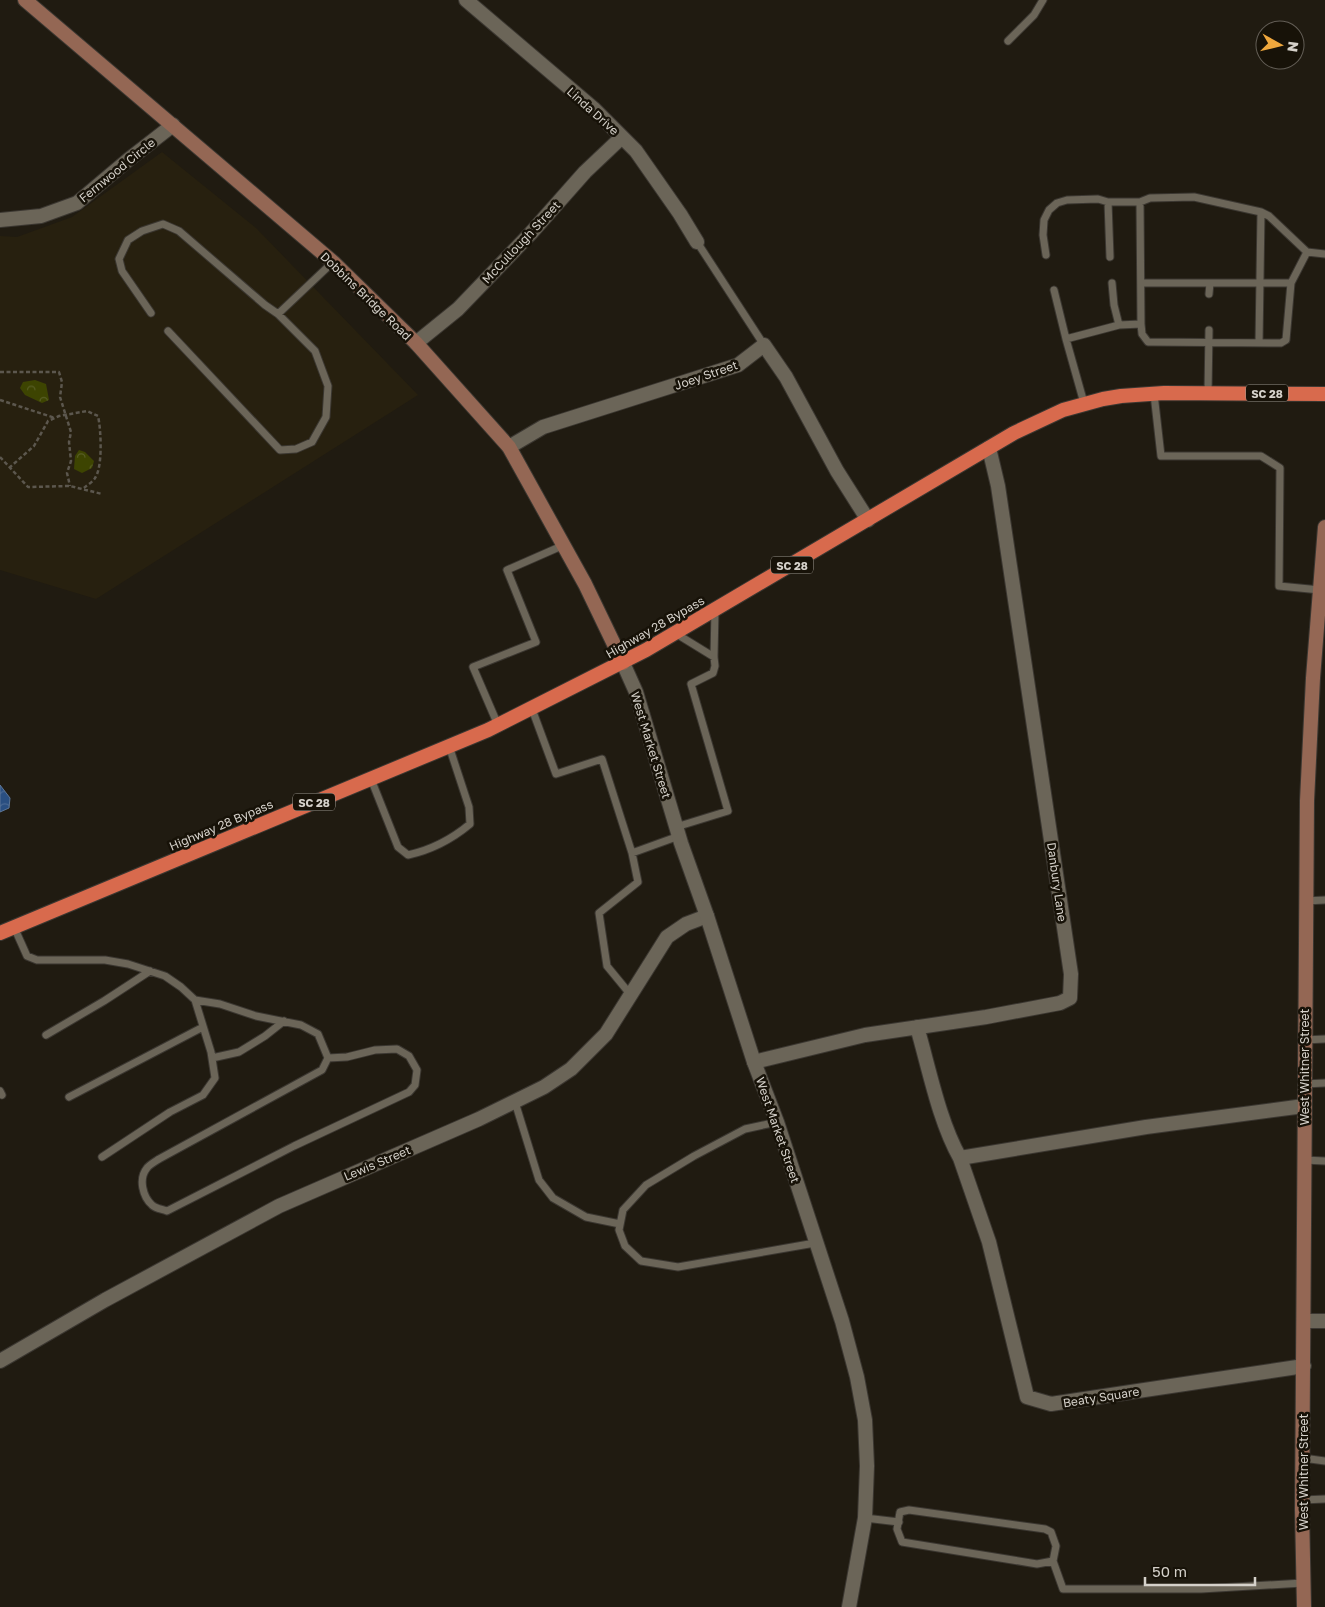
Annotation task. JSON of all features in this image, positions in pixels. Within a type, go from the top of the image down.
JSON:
[{"type":"highway","name":"Highway 28 Bypass","points":[[0,933],[498,725],[623,663],[990,448],[1032,424],[1063,410],[1121,396],[1208,393],[1325,394]]},
{"type":"main road","name":"Dobbins Bridge Road","points":[[33,3],[332,262],[416,343],[509,446],[590,592],[623,663]]},
{"type":"main road","name":"West Whitner Street","points":[[1304,1607],[1302,1500],[1305,901],[1307,801],[1320,642],[1320,590],[1325,527]]},
{"type":"street","name":"Linda Drive","points":[[466,0],[593,108],[636,151],[697,242]]},
{"type":"street","name":"Fernwood Circle","points":[[0,220],[40,216],[77,202],[173,125]]},
{"type":"street","name":"McCullough Street","points":[[416,343],[458,309],[531,233],[585,172],[622,137]]},
{"type":"street","name":"Joey Street","points":[[509,446],[543,427],[738,366],[764,345]]},
{"type":"street","points":[[764,345],[786,377],[838,471],[868,520]]},
{"type":"street","name":"Danbury Lane","points":[[754,1062],[865,1035],[1060,1003],[1070,998],[1070,974],[998,486],[990,448]]},
{"type":"street","name":"West Market Street","points":[[623,663],[636,692],[677,831],[707,916],[754,1062],[777,1122],[842,1321],[857,1377],[865,1420],[867,1466],[865,1518],[850,1607]]},
{"type":"street","name":"Lewis Street","points":[[0,1361],[105,1300],[279,1206],[479,1119],[544,1087],[571,1069],[606,1034],[667,937],[686,924],[707,916]]},
{"type":"street","name":"Beaty Square","points":[[917,1027],[942,1114],[960,1158],[989,1242],[1027,1397],[1051,1404],[1304,1366]]},
{"type":"street","points":[[960,1158],[1146,1127],[1304,1106]]},
{"type":"street","points":[[1304,1321],[1325,1321]]},
{"type":"lane","points":[[1008,41],[1034,15],[1044,0]]},
{"type":"lane","points":[[1046,255],[1043,235],[1044,220],[1049,210],[1058,203],[1067,200],[1098,199],[1108,202],[1140,202],[1150,198],[1194,197],[1261,212],[1269,216],[1307,252],[1325,254]]},
{"type":"lane","points":[[1108,202],[1110,257]]},
{"type":"lane","points":[[1140,202],[1141,324],[1142,334],[1148,342],[1281,343],[1286,340],[1291,283],[1307,252]]},
{"type":"lane","points":[[1258,342],[1261,212]]},
{"type":"lane","points":[[150,313],[122,270],[119,259],[128,240],[142,231],[163,224],[179,231],[278,314],[315,351],[328,386],[326,416],[312,442],[296,449],[280,450],[168,331]]},
{"type":"lane","points":[[697,242],[764,345]]},
{"type":"lane","points":[[278,314],[332,262]]},
{"type":"lane","points":[[1112,283],[1114,305],[1119,325]]},
{"type":"lane","points":[[1141,283],[1291,283]]},
{"type":"lane","points":[[1209,294],[1210,283]]},
{"type":"lane","points":[[1054,290],[1084,404]]},
{"type":"lane","points":[[1066,340],[1119,325],[1141,324]]},
{"type":"lane","points":[[1208,393],[1209,330]]},
{"type":"lane","points":[[1154,394],[1161,456],[1261,456],[1280,468],[1279,586],[1320,590]]},
{"type":"lane","points":[[498,725],[473,667],[536,642],[507,570],[564,545]]},
{"type":"lane","points":[[632,853],[677,831],[728,811],[691,684],[713,673],[715,666],[715,610]]},
{"type":"lane","points":[[675,634],[714,657]]},
{"type":"lane","points":[[532,708],[556,774],[602,759],[632,853],[638,882],[599,913],[607,966],[630,994]]},
{"type":"lane","points":[[371,779],[398,847],[408,855],[422,852],[456,835],[470,824],[468,807],[449,746]]},
{"type":"lane","points":[[1305,901],[1325,900]]},
{"type":"lane","points":[[14,928],[27,956],[37,960],[106,960],[128,964],[165,976],[181,987],[194,1000],[212,1058],[215,1078],[203,1095],[170,1112],[102,1157]]},
{"type":"lane","points":[[46,1035],[150,971]]},
{"type":"lane","points":[[194,1000],[220,1004],[256,1016],[301,1025],[318,1034],[328,1058],[322,1070],[159,1158],[146,1168],[142,1181],[144,1194],[152,1205],[167,1211],[294,1146],[409,1092],[415,1085],[417,1070],[408,1056],[397,1049],[376,1050],[347,1057],[328,1058]]},
{"type":"lane","points":[[212,1058],[239,1052],[265,1036],[284,1021]]},
{"type":"lane","points":[[69,1097],[203,1027]]},
{"type":"lane","points":[[1304,1040],[1325,1039]]},
{"type":"lane","points":[[1304,1084],[1325,1083]]},
{"type":"lane","points":[[515,1102],[539,1180],[552,1198],[586,1217],[620,1224]]},
{"type":"lane","points":[[777,1122],[745,1129],[694,1156],[646,1185],[623,1210],[619,1230],[625,1246],[641,1261],[678,1267],[816,1243]]},
{"type":"lane","points":[[1304,1160],[1325,1161]]},
{"type":"lane","points":[[1303,1458],[1325,1462]]},
{"type":"lane","points":[[1302,1500],[1325,1499]]},
{"type":"lane","points":[[1053,1561],[1037,1564],[902,1542],[897,1529],[900,1512],[909,1510],[1045,1529],[1051,1532],[1056,1546],[1053,1561],[1063,1590],[1201,1589],[1303,1583]]},
{"type":"lane","points":[[865,1518],[899,1522]]},
{"type":"path","points":[[0,372],[59,372],[62,382],[60,397],[71,432],[71,461],[67,473],[70,486]]},
{"type":"path","points":[[0,400],[55,418]]},
{"type":"path","points":[[10,468],[34,446],[48,421],[65,415],[87,411],[98,416],[101,427],[100,456],[96,478],[84,488]]},
{"type":"path","points":[[0,457],[28,487],[70,486],[102,494]]},
{"type":"shaded area","points":[[162,152],[256,228],[418,395],[96,599],[0,570],[0,236],[17,237],[72,217]]},
{"type":"green space","points":[[35,380],[46,384],[49,400],[42,403],[25,395],[20,388],[23,382]]},
{"type":"green space","points":[[79,450],[85,452],[94,461],[92,468],[82,473],[74,469],[75,456]]},
{"type":"water","points":[[0,785],[10,798],[9,808],[0,812]]}]
